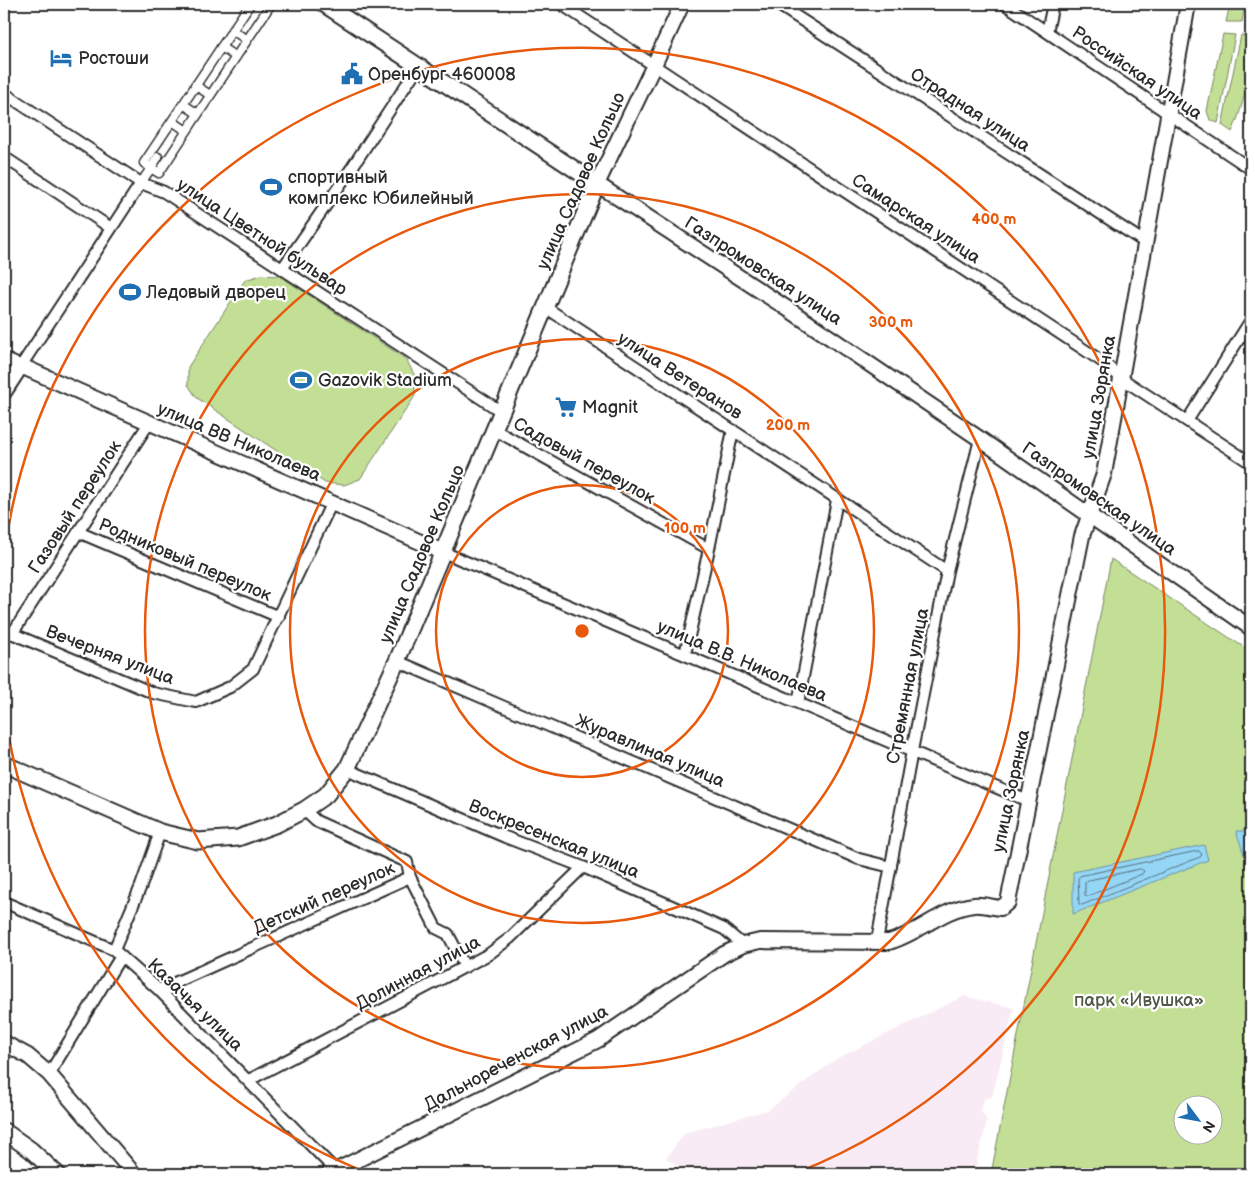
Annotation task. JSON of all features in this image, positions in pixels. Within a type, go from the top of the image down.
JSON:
[{"type":"main road","name":"Газпромовская улица","points":[[324,4],[597,184]]},
{"type":"main road","name":"улица Садовое Кольцо","points":[[4,764],[160,832],[198,841],[238,838],[277,824],[304,810],[326,794],[348,769],[397,661],[597,184]]},
{"type":"main road","points":[[4,1131],[32,1150],[56,1174]]},
{"type":"street","points":[[4,392],[151,168],[154,155],[172,121],[250,4]]},
{"type":"street","name":"Самарская улица","points":[[561,4],[1103,362],[1121,378],[1251,463]]},
{"type":"street","name":"улица Садовое Кольцо","points":[[597,184],[682,4]]},
{"type":"street","name":"Отрадная улица","points":[[777,4],[1146,243]]},
{"type":"street","name":"Российская улица","points":[[1004,4],[1251,169]]},
{"type":"street","points":[[1047,32],[1053,4]]},
{"type":"street","name":"улица Зорянка","points":[[1000,908],[1008,902],[1082,536],[1104,474],[1188,4]]},
{"type":"street","points":[[151,168],[158,173],[166,162],[247,40],[267,5]]},
{"type":"street","points":[[232,30],[247,40]]},
{"type":"street","points":[[221,47],[236,57]]},
{"type":"street","points":[[210,64],[224,74]]},
{"type":"street","points":[[282,269],[418,67]]},
{"type":"street","points":[[196,86],[210,95]]},
{"type":"street","name":"улица Цветной бульвар","points":[[4,93],[141,183],[164,192],[502,412]]},
{"type":"street","points":[[183,104],[198,114]]},
{"type":"street","points":[[172,121],[187,131]]},
{"type":"street","points":[[154,155],[166,162]]},
{"type":"street","points":[[4,157],[111,228]]},
{"type":"street","name":"Газпромовская улица","points":[[597,184],[791,311],[980,439],[1251,628]]},
{"type":"street","name":"улица Ветеранов","points":[[545,307],[947,571]]},
{"type":"street","points":[[1187,421],[1251,320]]},
{"type":"street","points":[[4,358],[21,366]]},
{"type":"street","name":"улица ВВ Николаева","points":[[21,366],[443,552]]},
{"type":"street","name":"Газовый переулок","points":[[8,632],[78,532],[149,423]]},
{"type":"street","name":"Садовый переулок","points":[[495,430],[709,549]]},
{"type":"street","points":[[685,654],[733,430]]},
{"type":"street","name":"Стремянная улица","points":[[877,941],[947,571],[980,439]]},
{"type":"street","points":[[798,703],[837,500]]},
{"type":"street","name":"Вечерняя улица","points":[[8,632],[153,693],[196,702],[230,687],[254,669],[332,502]]},
{"type":"street","name":"Родниковый переулок","points":[[78,532],[279,617]]},
{"type":"street","name":"улица В.В. Николаева","points":[[443,552],[1028,801]]},
{"type":"street","name":"Журавлиная улица","points":[[397,661],[859,858],[891,867]]},
{"type":"street","name":"Воскресенская улица","points":[[348,769],[505,837],[583,867],[724,929],[743,945]]},
{"type":"street","name":"Детский переулок","points":[[160,990],[410,877],[407,862],[316,821],[304,810]]},
{"type":"street","points":[[49,1074],[118,953],[160,832]]},
{"type":"street","name":"Долинная улица","points":[[249,1080],[489,954],[510,938],[583,867]]},
{"type":"street","points":[[410,877],[436,928],[448,934],[465,967]]},
{"type":"street","name":"Казачья улица","points":[[4,902],[118,953],[160,990],[249,1080],[333,1172]]},
{"type":"street","name":"Дальнореченская улица","points":[[333,1172],[598,1040],[724,954],[743,945],[760,941],[889,942],[899,939],[954,910],[974,905],[1000,908]]},
{"type":"street","points":[[4,1043],[28,1056],[49,1074],[134,1174]]},
{"type":"shaded area","points":[[964,996],[1014,1008],[992,1097],[984,1099],[981,1111],[987,1121],[974,1174],[689,1174],[666,1158],[685,1133],[768,1110],[836,1059]]},
{"type":"green space","points":[[1230,4],[1245,4],[1242,22],[1226,22]]},
{"type":"green space","points":[[1223,34],[1235,35],[1218,123],[1210,120],[1207,111]]},
{"type":"green space","points":[[1241,35],[1251,37],[1250,61],[1244,98],[1232,132],[1222,125]]},
{"type":"green space","name":"Gazovik Stadium","points":[[261,275],[280,276],[406,359],[415,376],[415,396],[360,479],[344,485],[325,483],[197,398],[188,385],[188,367],[245,280]]},
{"type":"green space","name":"парк «Ивушка»","points":[[1111,559],[1251,652],[1251,1174],[991,1174]]},
{"type":"water","points":[[1236,831],[1251,831],[1251,853],[1244,855]]},
{"type":"water","points":[[1204,845],[1208,860],[1073,914],[1073,872]]},
{"type":"place","name":"Ростоши","points":[[61,58]]},
{"type":"place","name":"Оренбург 460008","points":[[352,74]]},
{"type":"place","name":"спортивный комплекс Юбилейный","points":[[271,187]]},
{"type":"place","name":"Ледовый дворец","points":[[130,292]]},
{"type":"place","name":"Gazovik Stadium","points":[[301,380]]},
{"type":"place","name":"Magnit","points":[[566,407]]}]
